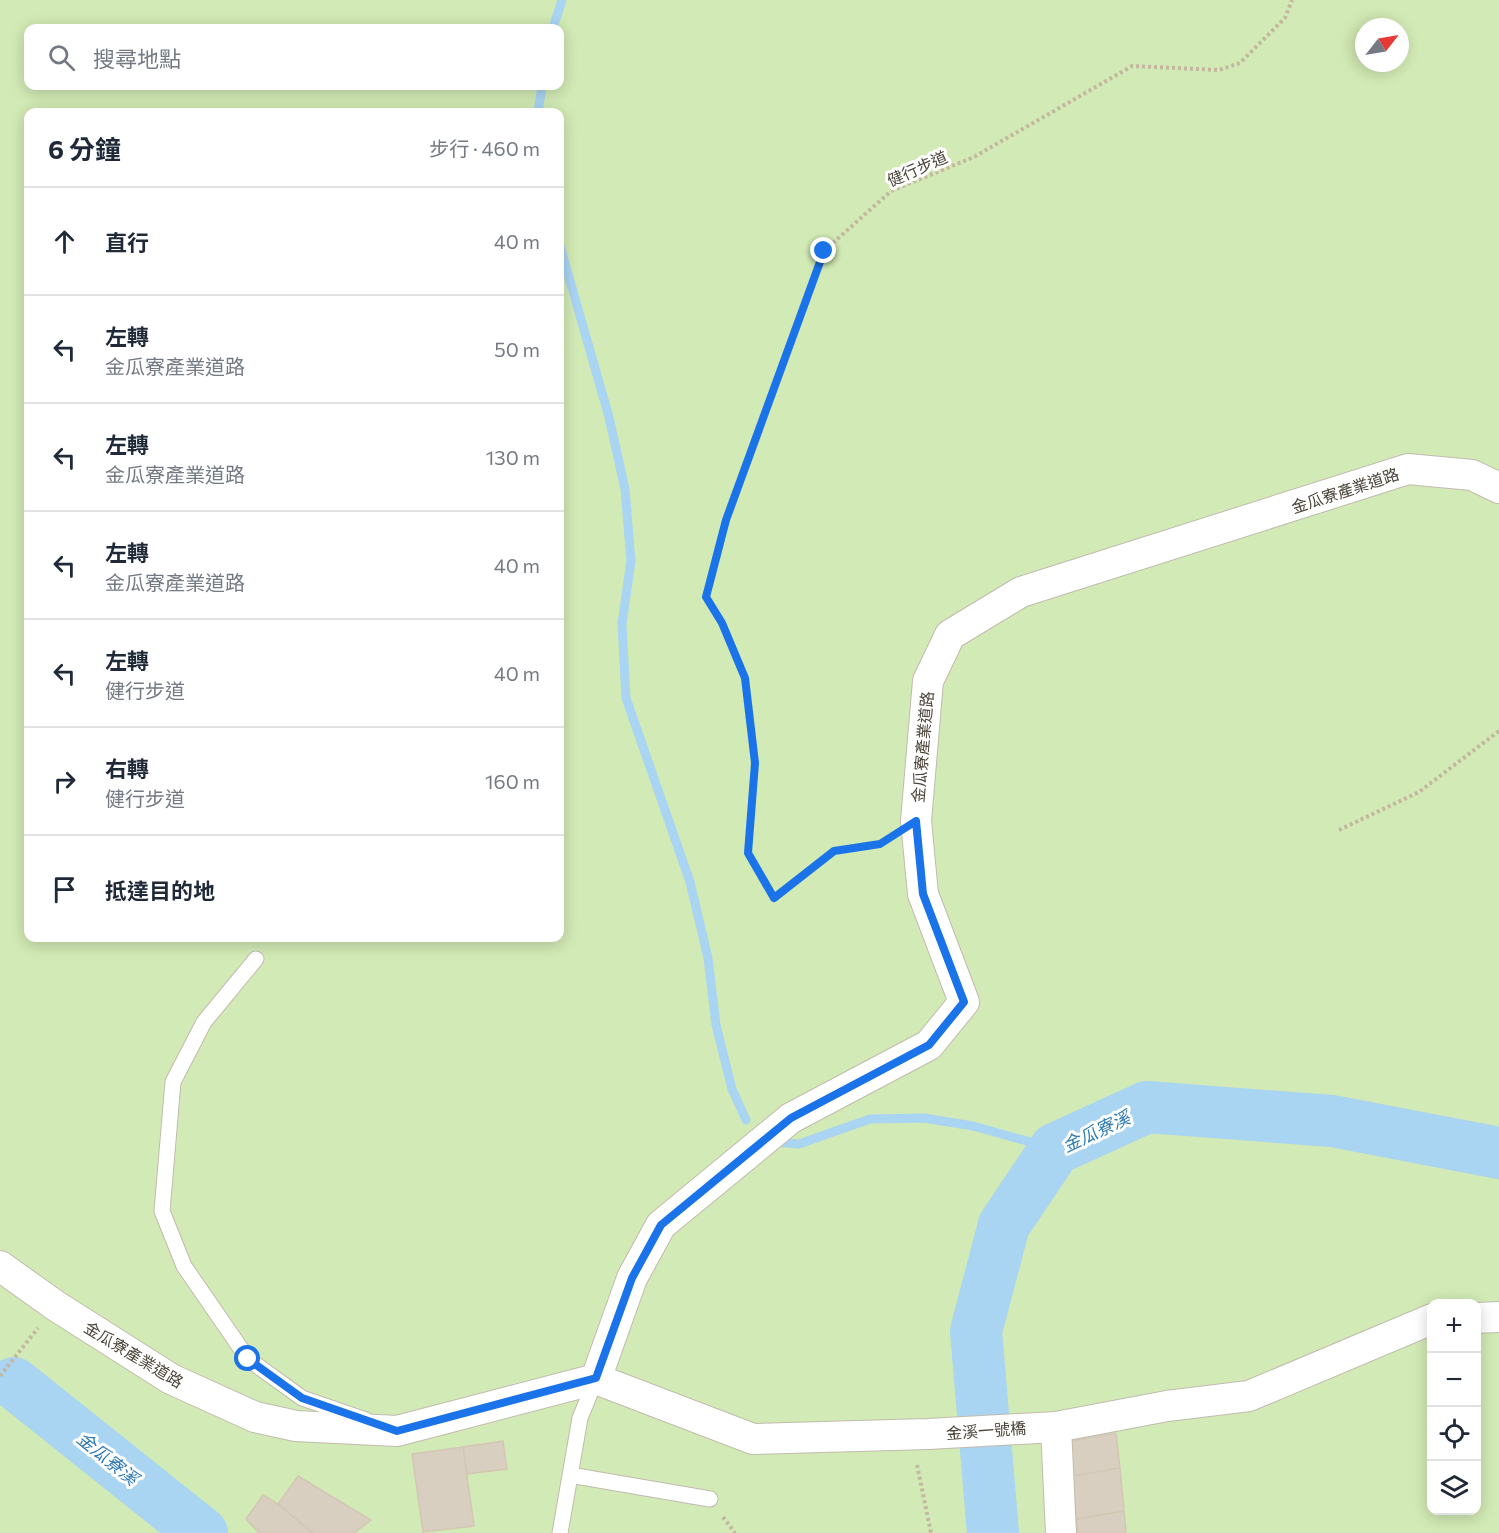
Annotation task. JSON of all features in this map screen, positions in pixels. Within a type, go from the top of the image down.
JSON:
[{"type":"street","name":"金瓜寮產業道路","points":[[0,1266],[56,1306],[171,1379],[255,1417],[296,1426],[397,1431],[596,1378],[632,1278],[661,1225],[791,1118],[929,1045],[964,1002],[923,894],[916,821],[928,681],[950,635],[1021,592],[1408,470],[1472,475],[1499,488]]},
{"type":"street","points":[[1481,1318],[1499,1317]]},
{"type":"street","name":"金溪一號橋","points":[[596,1378],[753,1439],[1050,1427],[1167,1406],[1249,1396],[1427,1320]]},
{"type":"street","points":[[1050,1427],[1061,1533]]},
{"type":"lane","points":[[256,959],[204,1022],[173,1082],[162,1211],[184,1266],[248,1359],[302,1398],[397,1431]]},
{"type":"lane","points":[[560,1533],[580,1418],[596,1378]]},
{"type":"lane","points":[[570,1475],[711,1499]]},
{"type":"path","name":"健行步道","points":[[916,821],[880,844],[834,851],[774,898],[748,853],[755,763],[745,678],[722,623],[706,597],[726,520],[824,251],[891,190],[974,157],[1132,66],[1220,70],[1240,63],[1285,18],[1292,0]]},
{"type":"path","points":[[1339,830],[1419,792],[1499,731]]},
{"type":"path","points":[[0,1376],[56,1306]]},
{"type":"path","points":[[919,1434],[932,1533]]},
{"type":"green space","points":[[0,0],[1499,0],[1499,1533],[0,1533]]},
{"type":"building","points":[[1116,1433],[1120,1468],[1073,1476],[1069,1441]]},
{"type":"building","points":[[503,1441],[507,1469],[467,1474],[463,1447]]},
{"type":"building","points":[[463,1447],[474,1526],[423,1532],[412,1454]]},
{"type":"building","points":[[1120,1468],[1124,1511],[1076,1519],[1073,1476]]},
{"type":"building","points":[[298,1476],[371,1520],[354,1533],[313,1533],[278,1504]]},
{"type":"building","points":[[263,1495],[278,1504],[313,1533],[259,1533],[246,1519]]},
{"type":"building","points":[[1124,1511],[1126,1533],[1078,1533],[1076,1519]]},
{"type":"waterway","points":[[554,24],[562,0]]},
{"type":"waterway","points":[[539,108],[541,90]]},
{"type":"waterway","points":[[564,260],[609,417],[625,489],[631,561],[622,624],[626,698],[690,882],[708,958],[716,1025],[732,1089],[746,1120]]},
{"type":"waterway","name":"金瓜寮溪","points":[[993,1533],[976,1331],[1004,1225],[1055,1149],[1147,1107],[1332,1121],[1499,1153]]},
{"type":"waterway","points":[[775,1142],[799,1144],[870,1119],[924,1118],[973,1126],[1055,1149]]},
{"type":"waterway","name":"金瓜寮溪","points":[[14,1383],[202,1533]]},
{"type":"route","points":[[248,1359],[302,1398],[397,1431],[596,1378],[632,1278],[661,1225],[791,1118],[929,1045],[951,1021],[964,1002],[923,894],[916,821],[880,844],[834,851],[774,898],[748,853],[755,763],[745,678],[722,623],[706,597],[726,520],[802,305],[824,251]]}]
